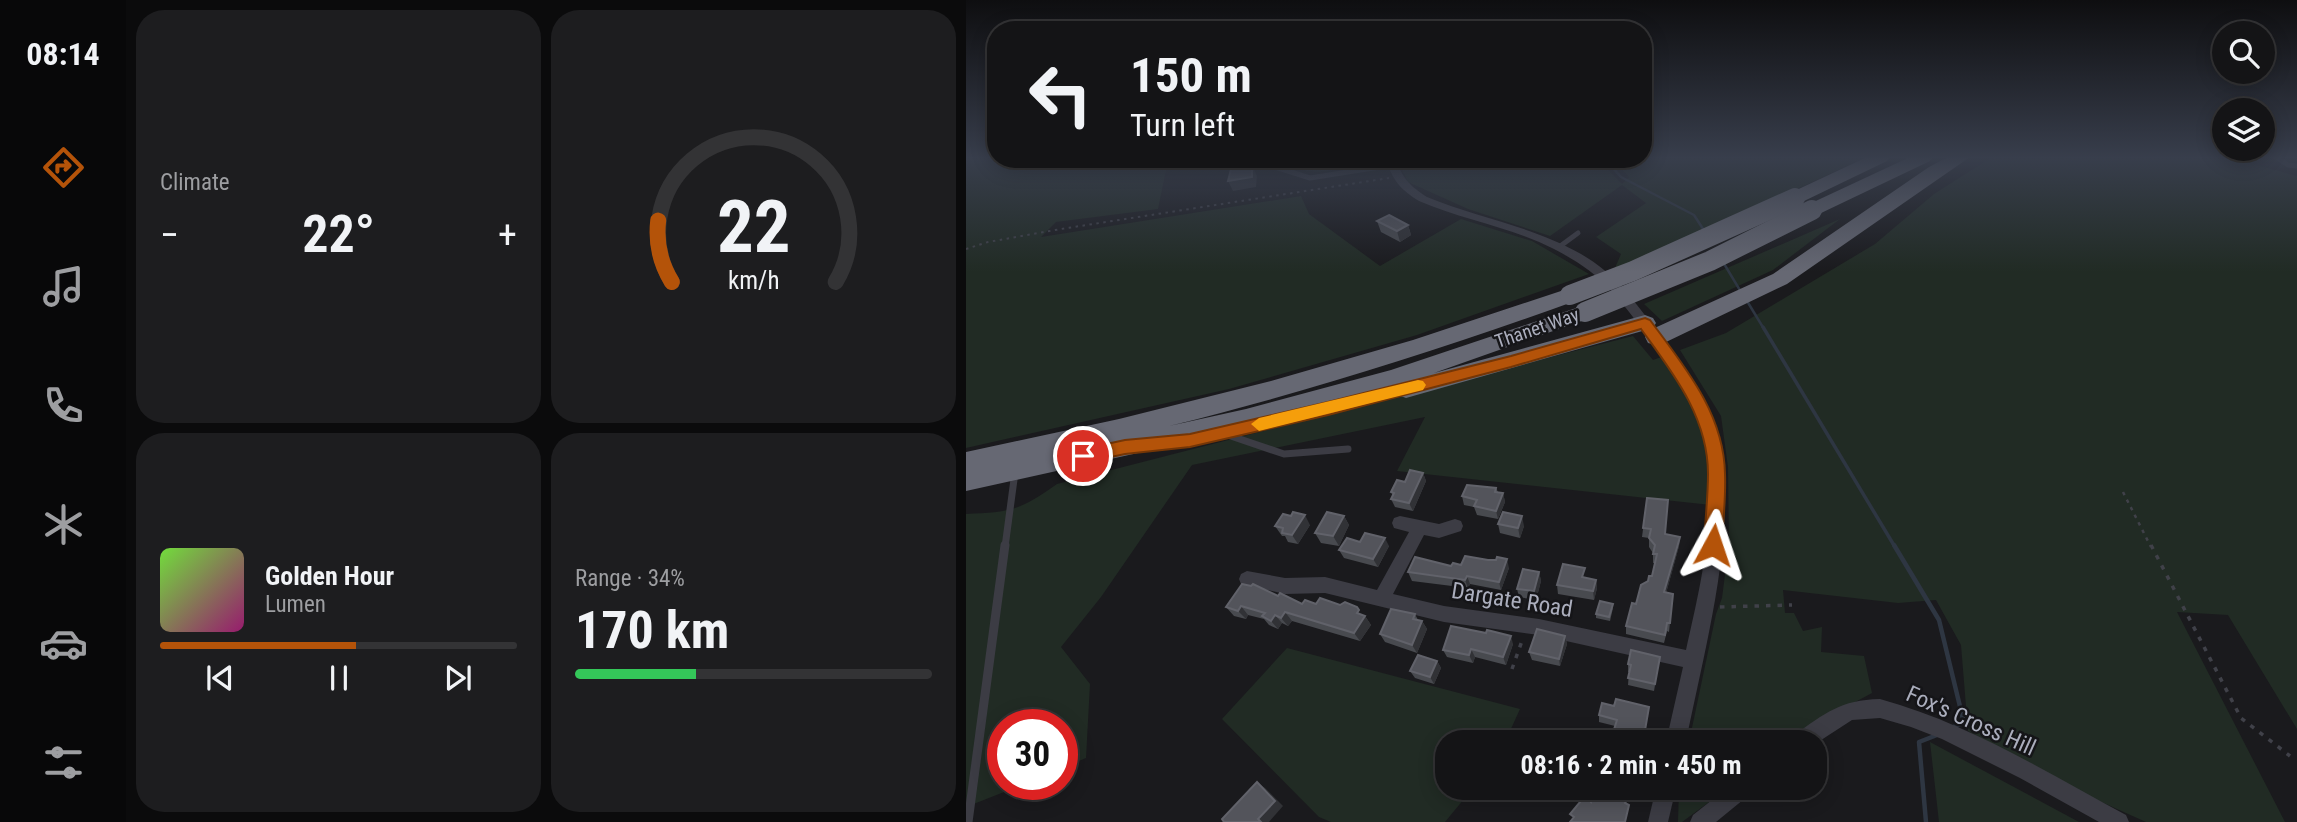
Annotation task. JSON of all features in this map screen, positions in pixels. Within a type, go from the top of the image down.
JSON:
[{"type":"highway","name":"Thanet Way","points":[[966,462],[1167,418],[1312,380],[1469,331],[1577,303],[1710,261],[1818,195]]},
{"type":"highway","name":"Thanet Way","points":[[1804,204],[1826,195]]},
{"type":"highway","points":[[1125,447],[1190,440],[1222,433],[1650,330],[1743,296],[1780,279],[1900,195]]},
{"type":"highway","name":"Thanet Way","points":[[966,481],[1246,419],[1395,377],[1577,303]]},
{"type":"street","points":[[1417,195],[1428,202],[1513,227],[1559,247],[1600,271],[1615,284],[1650,330],[1700,404],[1713,446],[1717,472],[1716,505],[1702,607],[1678,730]]},
{"type":"street","points":[[1400,523],[1438,531],[1455,526]]},
{"type":"street","points":[[1382,598],[1420,527]]},
{"type":"street","name":"Dargate Road","points":[[1247,579],[1285,586],[1325,585],[1444,614],[1527,625],[1692,660]]},
{"type":"street","name":"Fox's Cross Hill","points":[[1818,730],[1857,708],[1876,707],[1898,712],[1936,727],[2119,822]]},
{"type":"street","points":[[1658,822],[1664,800]]},
{"type":"street","points":[[1700,822],[1727,800]]},
{"type":"lane","points":[[1559,247],[1578,233]]},
{"type":"lane","points":[[1222,433],[1284,454],[1348,449]]},
{"type":"lane","points":[[968,822],[1015,470]]},
{"type":"path","points":[[966,249],[988,242],[1241,195]]},
{"type":"path","points":[[2123,492],[2241,718],[2290,756]]},
{"type":"path","points":[[1702,607],[1792,605]]},
{"type":"path","points":[[1512,669],[1527,625]]},
{"type":"shaded area","points":[[966,195],[1161,195],[1158,209],[1056,222],[1041,237],[1301,196],[1309,214],[1380,266],[1461,219],[1532,241],[1589,274],[1417,335],[1229,389],[966,448]]},
{"type":"shaded area","points":[[1438,195],[1607,195],[1550,236],[1468,209]]},
{"type":"shaded area","points":[[1636,195],[1783,195],[1612,275],[1621,254],[1596,237],[1646,203]]},
{"type":"shaded area","points":[[1932,195],[2297,195],[2297,729],[2228,615],[2177,612],[2285,822],[2146,822],[2097,800],[1968,731],[1961,645],[1936,600],[1898,603],[1783,590],[1785,613],[1794,613],[1803,631],[1822,627],[1821,652],[1864,656],[1872,693],[1807,730],[1692,730],[1716,614],[1722,598],[1729,544],[1728,467],[1721,416],[1680,350],[1726,333],[1875,244]]},
{"type":"shaded area","points":[[1840,219],[1773,270],[1662,321],[1644,304]]},
{"type":"shaded area","points":[[1633,336],[1653,360],[1664,356],[1695,411],[1705,442],[1711,505],[1397,471],[1425,417],[1192,465],[1101,597],[1061,647],[1090,684],[1086,758],[1078,761],[1078,709],[987,709],[987,799],[966,807],[966,514],[1015,508],[1057,484]]},
{"type":"shaded area","points":[[1287,648],[1520,709],[1510,730],[1435,730],[1435,800],[1463,800],[1445,822],[1331,822],[1319,817],[1222,719]]},
{"type":"shaded area","points":[[1930,742],[2079,822],[1939,822]]},
{"type":"shaded area","points":[[1679,800],[1712,800],[1682,822],[1678,822]]},
{"type":"building","points":[[1389,215],[1408,225],[1397,231],[1377,221]]},
{"type":"building","points":[[1410,470],[1423,473],[1409,503],[1391,499],[1394,493],[1391,492],[1397,480],[1405,482]]},
{"type":"building","points":[[1467,485],[1496,488],[1495,492],[1503,493],[1496,511],[1474,506],[1477,500],[1462,496]]},
{"type":"building","points":[[1647,498],[1668,500],[1665,534],[1680,537],[1664,592],[1673,594],[1670,623],[1667,623],[1665,635],[1626,626],[1632,603],[1636,604],[1641,585],[1652,576],[1657,554],[1653,554],[1655,545],[1649,538],[1651,529],[1643,528]]},
{"type":"building","points":[[1293,512],[1305,515],[1292,535],[1282,533],[1283,528],[1275,526],[1283,514],[1291,516]]},
{"type":"building","points":[[1327,512],[1344,516],[1333,536],[1315,533]]},
{"type":"building","points":[[1503,512],[1522,516],[1518,528],[1498,524]]},
{"type":"building","points":[[1365,533],[1385,538],[1373,559],[1339,550],[1347,538],[1360,542]]},
{"type":"building","points":[[1465,556],[1488,560],[1496,560],[1497,557],[1507,559],[1499,582],[1467,576],[1465,580],[1408,572],[1415,557],[1451,566],[1453,563],[1461,565]]},
{"type":"building","points":[[1563,564],[1585,568],[1582,577],[1596,580],[1593,591],[1557,585]]},
{"type":"building","points":[[1523,569],[1539,572],[1534,591],[1517,589]]},
{"type":"building","points":[[1242,584],[1253,584],[1278,596],[1280,593],[1302,604],[1305,600],[1316,604],[1320,598],[1340,605],[1345,602],[1357,607],[1357,613],[1365,616],[1354,633],[1285,612],[1281,618],[1275,615],[1271,621],[1262,616],[1265,613],[1241,606],[1238,611],[1226,607]]},
{"type":"building","points":[[1600,601],[1613,604],[1609,617],[1596,614]]},
{"type":"building","points":[[1391,609],[1415,614],[1413,619],[1422,621],[1412,645],[1380,634]]},
{"type":"building","points":[[1451,626],[1511,636],[1503,657],[1471,649],[1469,655],[1443,650]]},
{"type":"building","points":[[1537,629],[1565,636],[1559,659],[1529,652]]},
{"type":"building","points":[[1631,650],[1660,657],[1655,684],[1628,678]]},
{"type":"building","points":[[1418,655],[1437,661],[1430,677],[1410,671]]},
{"type":"building","points":[[1616,699],[1649,707],[1645,730],[1614,730],[1617,720],[1599,715],[1602,703],[1614,706]]},
{"type":"building","points":[[1257,782],[1275,801],[1258,819],[1261,822],[1224,822],[1222,819]]},
{"type":"building","points":[[1582,800],[1626,800],[1625,803],[1629,805],[1625,822],[1570,822],[1574,817],[1570,814]]},
{"type":"waterway","points":[[1656,195],[1694,215],[1705,232]]},
{"type":"waterway","points":[[1723,262],[1741,292]]},
{"type":"waterway","points":[[1747,301],[1764,329]]},
{"type":"waterway","points":[[1763,327],[1895,547]]},
{"type":"waterway","points":[[1894,545],[1939,620],[1964,723],[1953,727]]},
{"type":"waterway","points":[[1926,822],[1919,742],[1937,735]]},
{"type":"slow traffic","points":[[1259,424],[1418,385]]},
{"type":"route","points":[[1083,456],[1125,447],[1190,440],[1328,408],[1511,362],[1645,323],[1693,391],[1710,430],[1717,472],[1713,545]]}]
